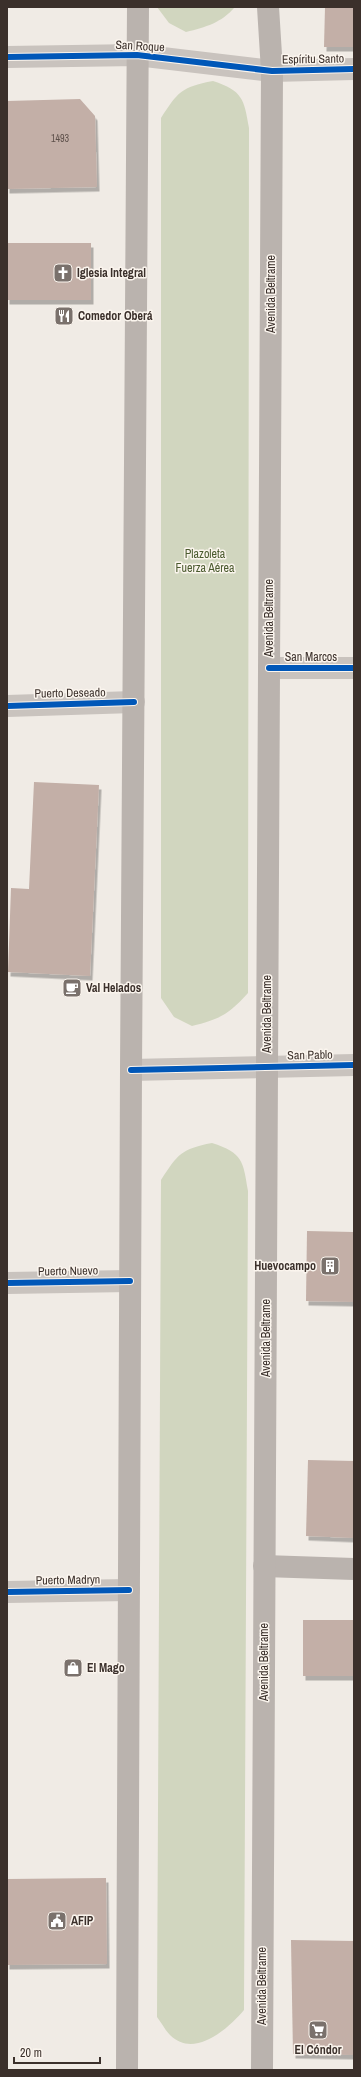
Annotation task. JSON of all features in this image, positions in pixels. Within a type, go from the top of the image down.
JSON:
[{"type":"main road","points":[[127,2070],[131,1070],[138,7]]},
{"type":"main road","name":"Avenida Beltrame","points":[[262,2070],[272,71],[268,7]]},
{"type":"main road","points":[[264,1566],[354,1569]]},
{"type":"street","name":"San Roque","points":[[7,57],[137,55],[272,71]]},
{"type":"street","name":"Espíritu Santo","points":[[272,71],[354,69]]},
{"type":"street","name":"San Marcos","points":[[269,668],[354,668]]},
{"type":"street","name":"Puerto Deseado","points":[[7,706],[134,702]]},
{"type":"street","name":"San Pablo","points":[[131,1070],[354,1065]]},
{"type":"street","name":"Puerto Nuevo","points":[[7,1283],[130,1281]]},
{"type":"street","name":"Puerto Madryn","points":[[7,1592],[129,1590]]},
{"type":"green space","points":[[157,7],[235,7],[219,21],[186,32],[169,23]]},
{"type":"green space","name":"Plazoleta Fuerza Aérea","points":[[213,81],[231,88],[240,97],[243,103],[249,128],[248,993],[223,1015],[210,1021],[192,1026],[174,1017],[161,998],[161,118],[176,96],[181,92],[187,88]]},
{"type":"green space","points":[[212,1143],[230,1150],[240,1160],[245,1172],[248,1191],[244,2010],[220,2033],[200,2043],[189,2044],[179,2042],[170,2035],[157,2017],[161,1180],[176,1158],[181,1154],[187,1150]]},
{"type":"building","points":[[325,7],[354,7],[354,47],[324,47]]},
{"type":"building","points":[[80,99],[95,116],[97,187],[7,189],[7,101]]},
{"type":"building","points":[[7,243],[91,243],[91,300],[7,300]]},
{"type":"building","points":[[34,782],[99,785],[90,976],[8,972],[11,888],[29,889]]},
{"type":"building","name":"Huevocampo","points":[[307,1231],[354,1232],[354,1302],[306,1301]]},
{"type":"building","points":[[308,1460],[354,1461],[354,1538],[306,1536]]},
{"type":"building","points":[[303,1620],[354,1620],[354,1676],[303,1676]]},
{"type":"building","name":"AFIP","points":[[106,1878],[107,1964],[7,1965],[7,1879]]},
{"type":"building","points":[[291,1940],[354,1941],[354,2055],[293,2054]]},
{"type":"cycle path","points":[[7,57],[137,55],[272,71],[354,69]]},
{"type":"cycle path","points":[[269,668],[354,668]]},
{"type":"cycle path","points":[[7,706],[134,702]]},
{"type":"cycle path","points":[[131,1070],[354,1065]]},
{"type":"cycle path","points":[[7,1283],[130,1281]]},
{"type":"cycle path","points":[[7,1592],[129,1590]]},
{"type":"place","name":"Iglesia Integral","points":[[63,273]]},
{"type":"place","name":"Comedor Oberá","points":[[64,316]]},
{"type":"place","name":"Val Helados","points":[[72,988]]},
{"type":"place","name":"Huevocampo","points":[[330,1266]]},
{"type":"place","name":"El Mago","points":[[73,1668]]},
{"type":"place","name":"AFIP","points":[[57,1921]]},
{"type":"place","name":"El Cóndor","points":[[318,2030]]}]
